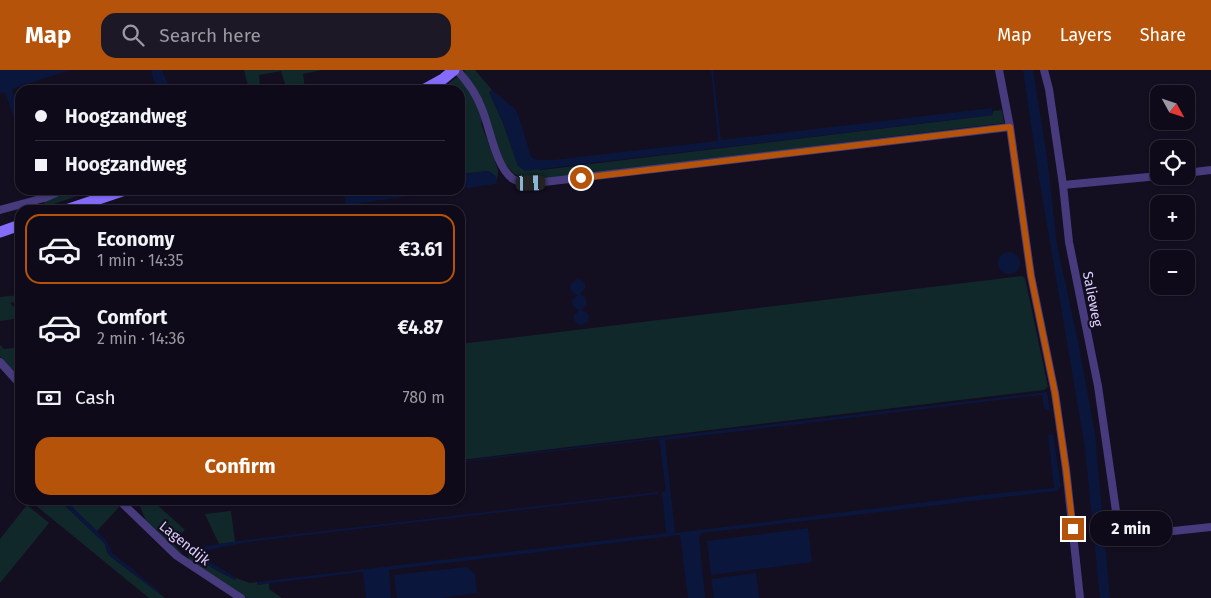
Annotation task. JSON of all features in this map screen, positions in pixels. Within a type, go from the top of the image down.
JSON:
[{"type":"street","points":[[432,85],[455,70],[481,106],[506,173],[514,180],[523,182],[544,182],[1010,127]]},
{"type":"street","points":[[999,70],[1010,127],[1031,276],[1055,393],[1065,460],[1080,598]]},
{"type":"street","name":"Salieweg","points":[[1044,70],[1049,89],[1063,185],[1068,242],[1098,386],[1118,526],[1122,530],[1136,535],[1211,526]]},
{"type":"street","points":[[1195,172],[1211,170]]},
{"type":"street","points":[[1063,185],[1150,177]]},
{"type":"street","points":[[0,208],[51,195]]},
{"type":"street","points":[[81,205],[110,195]]},
{"type":"street","points":[[0,232],[15,227]]},
{"type":"street","points":[[0,362],[15,378]]},
{"type":"street","name":"Lagendijk","points":[[124,505],[177,556],[241,598]]},
{"type":"green space","points":[[244,70],[322,70],[303,74],[304,85],[285,85],[281,71],[259,75],[260,85],[248,85]]},
{"type":"green space","points":[[464,70],[475,70],[492,90],[489,92],[503,123],[518,166],[542,170],[993,115],[993,111],[1002,110],[1004,123],[543,179],[521,178],[513,173],[505,164]]},
{"type":"green space","points":[[457,77],[464,85],[451,85],[449,83]]},
{"type":"green space","points":[[465,86],[480,110],[482,126],[498,170],[497,181],[495,176],[489,171],[465,173]]},
{"type":"green space","points":[[56,195],[80,195],[51,205],[45,205],[44,200]]},
{"type":"green space","points":[[1022,276],[1025,278],[1048,387],[1044,390],[465,459],[465,343]]},
{"type":"green space","points":[[15,296],[15,302],[10,303],[15,308],[15,319],[0,321],[0,297]]},
{"type":"green space","points":[[0,345],[4,349],[15,348],[15,373],[0,356]]},
{"type":"green space","points":[[27,505],[49,523],[0,583],[0,539]]},
{"type":"green space","points":[[35,505],[64,505],[105,544],[107,552],[111,557],[165,598],[149,598]]},
{"type":"green space","points":[[70,505],[117,505],[119,507],[97,531]]},
{"type":"green space","points":[[139,505],[157,505],[185,530],[172,542],[181,552],[182,557],[147,523]]},
{"type":"green space","points":[[231,511],[235,542],[219,544],[205,514]]},
{"type":"green space","points":[[195,548],[194,553],[196,556],[216,570],[235,580],[236,578],[250,583],[257,582],[257,585],[269,583],[269,589],[282,598],[247,598],[190,563],[187,551],[188,549]]},
{"type":"water","points":[[0,70],[70,70],[24,85],[15,85],[15,88],[12,89],[15,100],[15,121],[5,92],[0,93]]},
{"type":"water","points":[[151,70],[162,70],[168,85],[155,85]]},
{"type":"water","points":[[711,70],[713,70],[721,140],[992,108],[993,115],[525,171],[518,166],[503,123],[489,92],[492,90],[515,109],[531,157],[538,160],[553,160],[718,141]]},
{"type":"water","points":[[1023,70],[1033,70],[1047,157],[1057,245],[1078,341],[1095,434],[1110,598],[1100,598],[1085,448],[1039,178]]},
{"type":"water","points":[[489,171],[496,176],[497,181],[495,184],[465,188],[465,173]]},
{"type":"water","points":[[343,195],[418,195],[360,203],[357,205],[346,205]]},
{"type":"water","points":[[1009,252],[1017,255],[1020,263],[1017,271],[1009,274],[1001,271],[998,263],[1001,255]]},
{"type":"water","points":[[577,279],[584,283],[585,287],[580,294],[585,297],[587,304],[581,310],[587,313],[589,317],[588,322],[581,325],[575,322],[574,317],[580,310],[572,303],[573,299],[578,295],[570,288],[571,284]]},
{"type":"water","points":[[1047,392],[1050,411],[1044,409],[1042,395],[665,440],[675,533],[1054,488],[1048,435],[1053,434],[1061,486],[1057,491],[702,533],[699,536],[705,598],[688,598],[680,535],[389,570],[391,598],[366,598],[363,572],[257,585],[257,582],[666,533],[662,492],[666,491],[659,439],[465,460]]},
{"type":"water","points":[[658,492],[658,494],[248,542],[198,552],[199,555],[236,578],[235,580],[208,565],[194,553],[195,548],[245,540]]},
{"type":"water","points":[[64,505],[70,505],[106,540],[112,553],[160,592],[161,595],[109,555],[105,544]]},
{"type":"water","points":[[808,528],[812,562],[711,575],[707,541]]},
{"type":"water","points":[[466,567],[475,574],[477,593],[441,598],[397,598],[394,575]]},
{"type":"water","points":[[756,573],[759,598],[714,598],[711,579]]},
{"type":"route","points":[[581,178],[1010,127],[1031,276],[1055,393],[1073,529]]}]
